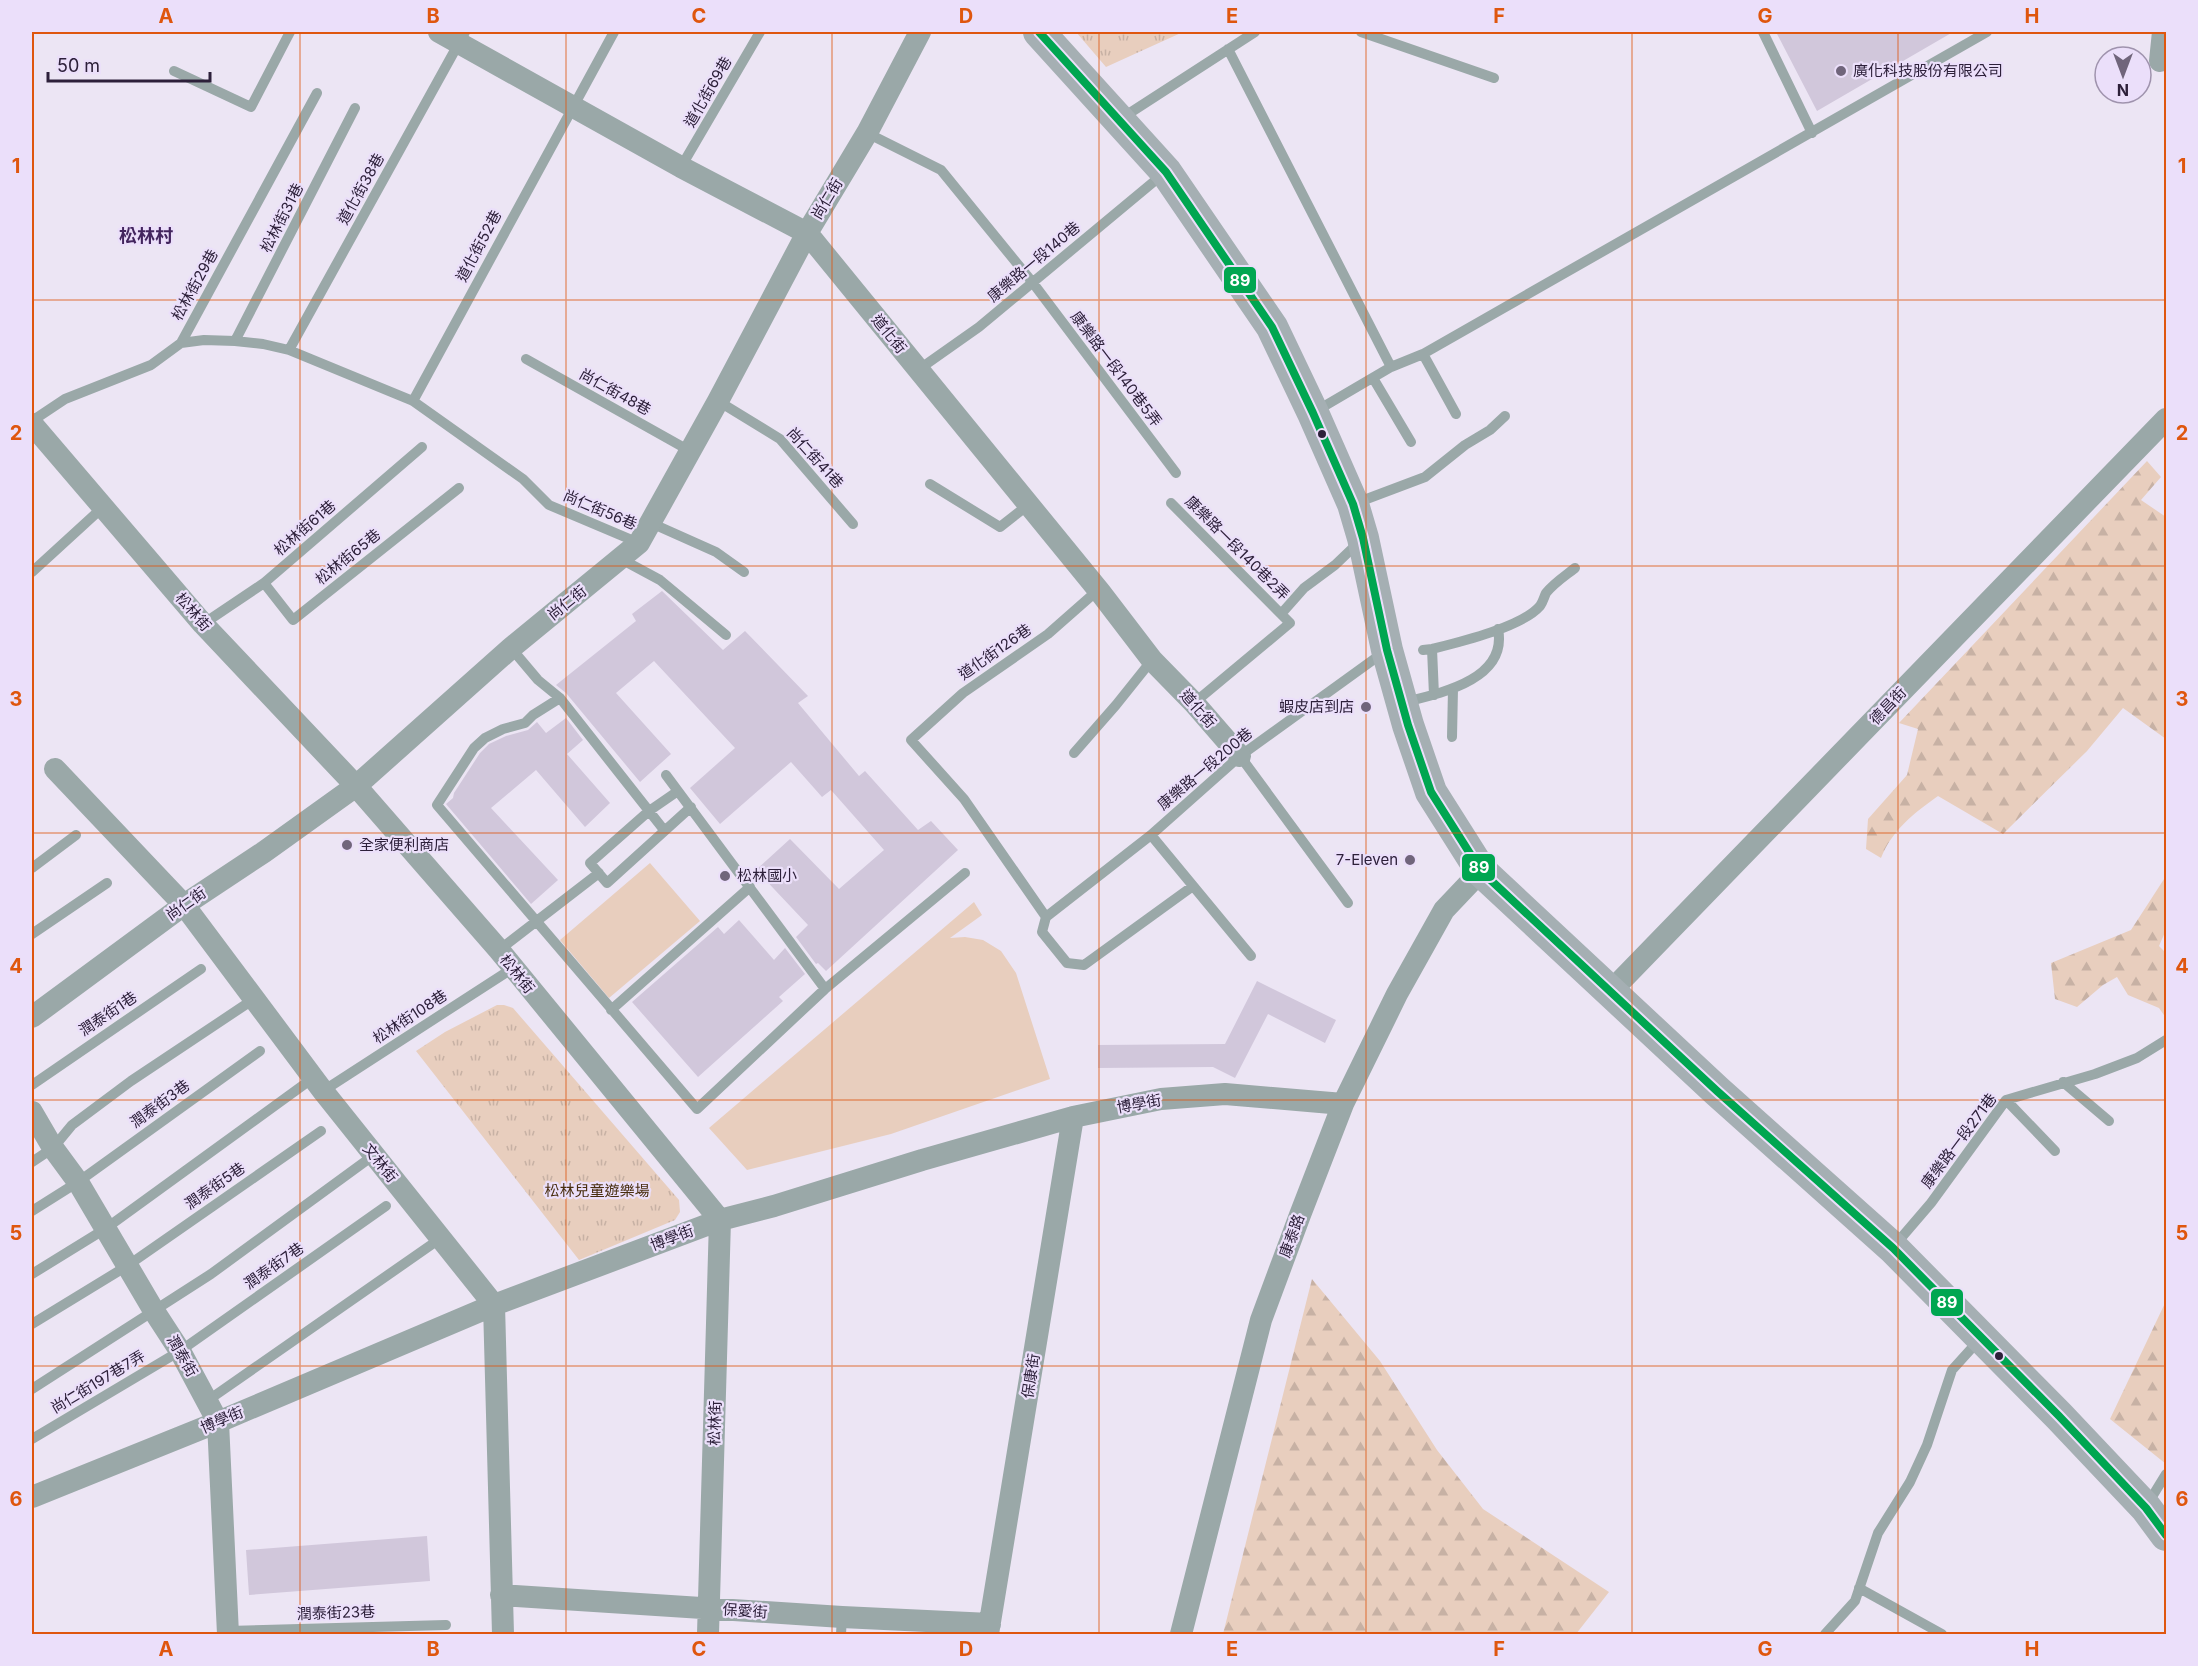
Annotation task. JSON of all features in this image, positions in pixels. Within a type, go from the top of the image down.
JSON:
[{"type":"street","name":"道化街","points":[[439,32],[462,37],[572,105],[681,167],[807,233],[1098,590],[1152,660],[1194,703],[1240,756]]},
{"type":"street","name":"尚仁街","points":[[32,1017],[184,905],[264,852],[356,786],[511,648],[639,543],[807,233],[867,133],[920,32]]},
{"type":"street","points":[[1039,32],[1166,172],[1272,327],[1353,504],[1363,538],[1387,650],[1431,792],[1481,871],[1610,992],[1893,1248],[2059,1416],[2146,1508],[2166,1535]]},
{"type":"street","name":"德昌街","points":[[1610,992],[2166,419]]},
{"type":"street","name":"松林街","points":[[32,423],[203,624],[356,786],[499,950],[720,1220],[708,1635]]},
{"type":"street","name":"文林街","points":[[55,769],[184,905],[318,1085],[494,1305]]},
{"type":"street","name":"康泰路","points":[[1181,1635],[1261,1320],[1343,1104],[1397,994],[1444,910],[1481,871]]},
{"type":"street","name":"博學街","points":[[32,1497],[218,1422],[494,1305],[720,1220],[1073,1117],[1161,1099],[1225,1094],[1343,1104]]},
{"type":"street","name":"潤泰街","points":[[32,1112],[53,1148],[78,1182],[180,1351],[218,1422],[228,1633]]},
{"type":"street","name":"保康街","points":[[989,1629],[1073,1117]]},
{"type":"street","points":[[494,1305],[503,1635]]},
{"type":"street","name":"保愛街","points":[[501,1595],[710,1609],[842,1626],[989,1629]]},
{"type":"lane","points":[[174,72],[250,107],[290,32]]},
{"type":"lane","name":"道化街52巷","points":[[413,401],[572,105],[614,32]]},
{"type":"lane","name":"道化街69巷","points":[[681,167],[760,32]]},
{"type":"lane","points":[[1119,120],[1255,32]]},
{"type":"lane","points":[[1361,32],[1494,78]]},
{"type":"lane","points":[[1763,32],[1812,133]]},
{"type":"lane","points":[[1313,413],[1391,367],[1423,354],[1987,32]]},
{"type":"lane","name":"道化街38巷","points":[[290,350],[462,37]]},
{"type":"lane","points":[[1228,49],[1391,367]]},
{"type":"lane","name":"松林街29巷","points":[[32,423],[65,399],[151,365],[181,343],[317,93]]},
{"type":"lane","name":"松林街31巷","points":[[235,341],[355,108]]},
{"type":"lane","name":"康樂路一段140巷5弄","points":[[867,133],[941,170],[1033,283],[1176,473]]},
{"type":"lane","name":"康樂路一段140巷","points":[[918,370],[979,327],[1166,172]]},
{"type":"lane","points":[[181,343],[204,340],[235,341],[290,350],[413,401]]},
{"type":"lane","points":[[1423,354],[1456,414]]},
{"type":"lane","name":"尚仁街48巷","points":[[526,359],[690,451]]},
{"type":"lane","points":[[1373,378],[1411,442]]},
{"type":"lane","name":"尚仁街56巷","points":[[413,401],[523,479],[549,505],[639,543]]},
{"type":"lane","name":"尚仁街41巷","points":[[718,401],[780,439],[853,524]]},
{"type":"lane","points":[[1353,504],[1425,477],[1505,417]]},
{"type":"lane","name":"松林街61巷","points":[[203,624],[264,583],[422,447]]},
{"type":"lane","points":[[930,484],[1000,527],[1028,505]]},
{"type":"lane","name":"松林街65巷","points":[[264,583],[293,620],[459,488]]},
{"type":"lane","name":"康樂路一段140巷2弄","points":[[1171,502],[1281,614]]},
{"type":"lane","points":[[32,572],[103,507]]},
{"type":"lane","points":[[651,523],[716,552],[744,572]]},
{"type":"lane","points":[[1194,703],[1290,623],[1281,614],[1304,588],[1335,565],[1363,538]]},
{"type":"lane","points":[[621,559],[660,580],[726,635]]},
{"type":"lane","points":[[1434,695],[1427,649],[1517,622],[1540,606],[1546,593],[1554,584],[1575,568]]},
{"type":"lane","name":"道化街126巷","points":[[1046,917],[964,799],[911,740],[963,693],[1048,634],[1098,590]]},
{"type":"lane","points":[[1402,702],[1453,689],[1489,666],[1497,656],[1501,641],[1498,629]]},
{"type":"lane","points":[[511,648],[538,680],[560,698],[664,830]]},
{"type":"lane","name":"康樂路一段200巷","points":[[1046,917],[1151,835],[1240,756],[1387,650]]},
{"type":"lane","points":[[1074,753],[1152,660]]},
{"type":"lane","points":[[1452,737],[1453,689]]},
{"type":"lane","points":[[560,698],[533,715],[525,723],[503,729],[485,738],[463,762],[437,805],[696,1109],[825,988],[965,873]]},
{"type":"lane","points":[[1240,756],[1348,903]]},
{"type":"lane","points":[[666,775],[825,988]]},
{"type":"lane","points":[[678,790],[649,811],[590,863],[607,883],[691,807]]},
{"type":"lane","points":[[32,866],[75,835]]},
{"type":"lane","points":[[1151,835],[1251,956]]},
{"type":"lane","points":[[499,950],[599,873]]},
{"type":"lane","points":[[32,934],[107,883]]},
{"type":"lane","points":[[1046,917],[1042,932],[1067,963],[1084,965],[1193,886]]},
{"type":"lane","points":[[611,1010],[750,887]]},
{"type":"lane","name":"松林街108巷","points":[[32,1274],[105,1229],[318,1085],[513,968]]},
{"type":"lane","name":"潤泰街1巷","points":[[32,1085],[201,969]]},
{"type":"lane","points":[[32,1162],[53,1148],[72,1125],[131,1081],[254,999]]},
{"type":"lane","name":"康樂路一段271巷","points":[[1893,1248],[1931,1203],[2006,1100],[2095,1074],[2138,1058],[2166,1040]]},
{"type":"lane","name":"潤泰街3巷","points":[[32,1211],[78,1182],[260,1051]]},
{"type":"lane","points":[[2064,1083],[2109,1121]]},
{"type":"lane","points":[[2006,1100],[2055,1151]]},
{"type":"lane","name":"潤泰街5巷","points":[[32,1324],[127,1266],[321,1131]]},
{"type":"lane","points":[[32,1389],[211,1274],[374,1155]]},
{"type":"lane","name":"潤泰街7巷","points":[[180,1351],[386,1206]]},
{"type":"lane","points":[[207,1401],[441,1238]]},
{"type":"lane","points":[[1825,1635],[1855,1601],[1878,1533],[1910,1482],[1927,1445],[1952,1370],[1982,1338]]},
{"type":"lane","name":"尚仁街197巷7弄","points":[[32,1439],[180,1351]]},
{"type":"lane","points":[[2146,1508],[2166,1474]]},
{"type":"lane","points":[[1859,1588],[1941,1635]]},
{"type":"lane","name":"潤泰街23巷","points":[[228,1633],[446,1625]]},
{"type":"green space","points":[[1076,32],[1183,32],[1106,67]]},
{"type":"green space","points":[[2147,461],[2161,477],[2141,500],[2166,517],[2166,739],[2123,708],[2087,751],[2003,834],[1938,796],[1912,816],[1898,831],[1881,858],[1866,849],[1868,819],[1907,775],[1918,729],[1899,723]]},
{"type":"green space","points":[[650,863],[700,921],[609,998],[560,940]]},
{"type":"green space","points":[[2166,876],[2166,930],[2159,946],[2166,953],[2166,1018],[2159,1008],[2128,995],[2117,977],[2103,985],[2077,1007],[2055,999],[2051,963],[2131,930]]},
{"type":"green space","points":[[974,902],[982,915],[950,938],[965,937],[983,940],[1001,951],[1016,973],[1050,1079],[891,1134],[747,1170],[709,1128]]},
{"type":"green space","name":"松林兒童遊樂場","points":[[497,1005],[513,1008],[679,1200],[680,1212],[675,1220],[579,1260],[416,1051],[445,1032]]},
{"type":"green space","points":[[1312,1279],[1380,1361],[1437,1450],[1483,1509],[1609,1592],[1576,1634],[1223,1634]]},
{"type":"green space","points":[[2166,1301],[2166,1464],[2110,1419]]},
{"type":"building","name":"廣化科技股份有限公司","points":[[1776,32],[1953,32],[1817,111]]},
{"type":"building","points":[[662,591],[723,650],[745,631],[808,696],[798,703],[859,776],[865,771],[918,830],[931,821],[958,850],[826,971],[818,963],[816,964],[796,937],[808,925],[756,870],[790,839],[839,889],[884,850],[831,790],[822,797],[791,762],[720,824],[690,788],[735,748],[654,661],[616,693],[671,754],[640,782],[566,693],[556,685],[636,621],[632,614]]},
{"type":"building","points":[[566,718],[583,740],[567,754],[610,803],[585,827],[536,770],[491,808],[558,880],[531,904],[446,804],[453,798],[480,753],[489,744],[528,730],[537,722],[546,733]]},
{"type":"building","points":[[739,920],[774,960],[785,948],[805,974],[779,997],[783,1001],[698,1077],[632,1002],[718,927],[724,934]]},
{"type":"building","points":[[1257,981],[1336,1020],[1325,1043],[1268,1014],[1235,1078],[1213,1067],[1098,1068],[1098,1045],[1225,1044]]},
{"type":"building","points":[[427,1536],[430,1581],[249,1595],[246,1550]]},
{"type":"transit line","name":"89","points":[[1039,32],[1166,172],[1272,327],[1353,504],[1363,538],[1387,650],[1408,725],[1431,792],[1481,871],[1717,1091],[1893,1248],[2059,1416],[2146,1508],[2166,1535]]},
{"type":"place","name":"廣化科技股份有限公司","points":[[1841,71]]},
{"type":"place","name":"蝦皮店到店","points":[[1366,707]]},
{"type":"place","name":"全家便利商店","points":[[347,845]]},
{"type":"place","name":"7-Eleven","points":[[1410,860]]},
{"type":"place","name":"松林國小","points":[[725,876]]},
{"type":"district","name":"松林村","points":[[146,236]]}]
